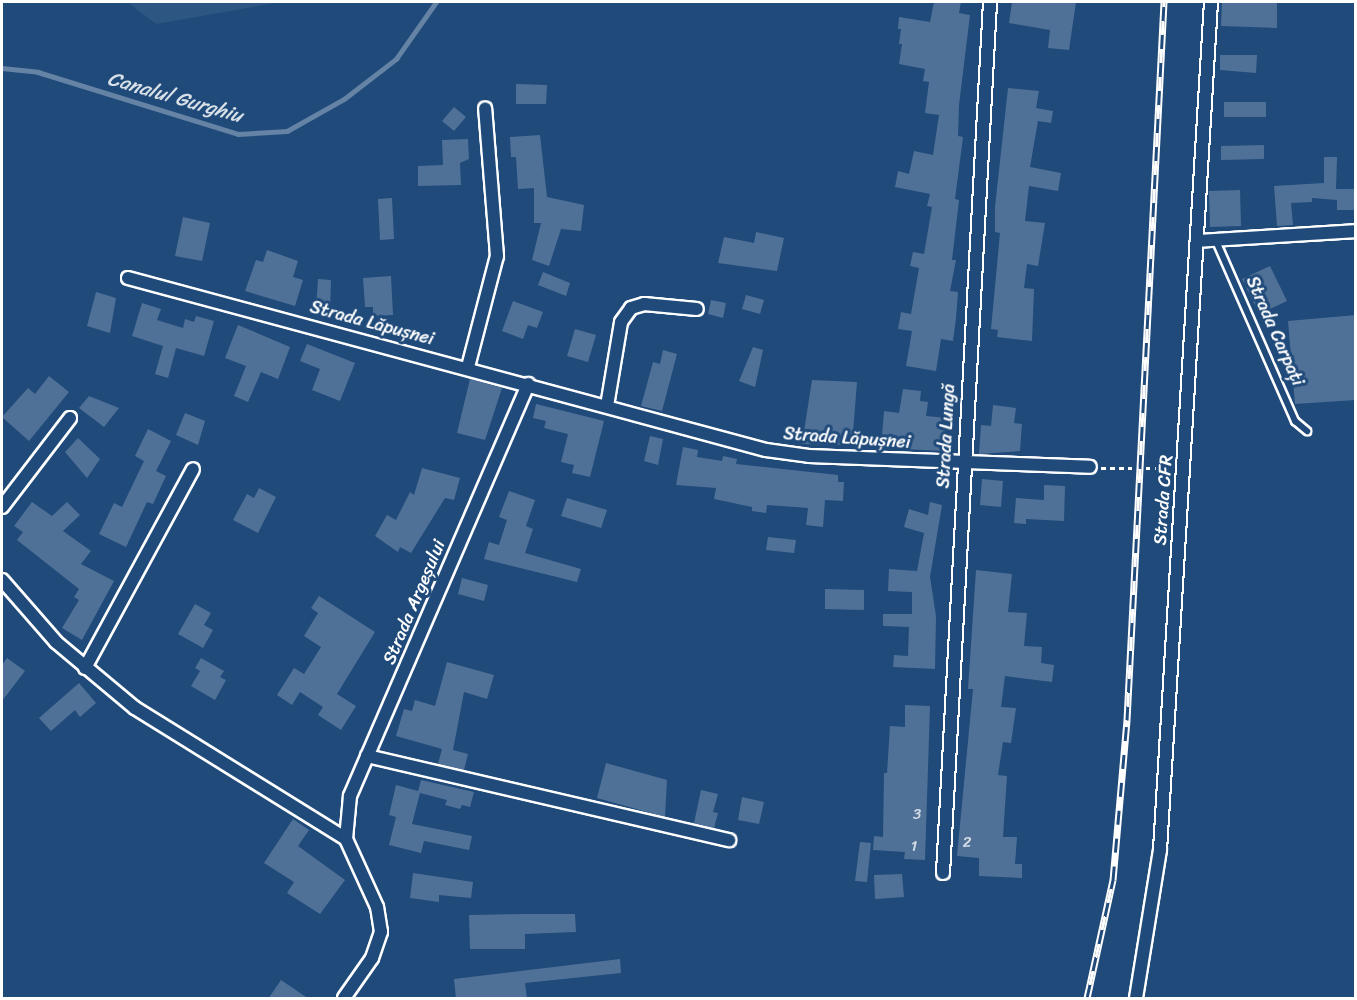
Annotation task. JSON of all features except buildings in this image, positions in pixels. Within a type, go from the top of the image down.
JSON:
[{"type":"street","name":"Strada Lungă","points":[[943,873],[963,463],[990,2]]},
{"type":"street","name":"Strada CFR","points":[[1136,999],[1160,850],[1211,2]]},
{"type":"street","points":[[468,367],[497,256],[485,108]]},
{"type":"street","points":[[1197,241],[1356,231]]},
{"type":"street","name":"Strada Lăpușnei","points":[[128,278],[468,367],[766,450],[809,456],[1090,467]]},
{"type":"street","points":[[607,406],[621,322],[631,308],[644,304],[697,309]]},
{"type":"street","name":"Strada Argeșului","points":[[344,999],[372,958],[381,926],[377,907],[346,839],[350,796],[528,384]]},
{"type":"street","points":[[2,507],[70,418]]},
{"type":"street","points":[[85,668],[193,469]]},
{"type":"street","points":[[2,580],[34,619],[85,668],[135,708],[346,839]]},
{"type":"street","points":[[367,756],[729,840]]},
{"type":"lane","name":"Strada Carpați","points":[[1216,241],[1294,421],[1307,431]]},
{"type":"path","points":[[1090,467],[1183,468]]},
{"type":"shaded area","points":[[127,2],[281,2],[156,24]]},
{"type":"waterway","name":"Canalul Gurghiu","points":[[2,68],[38,72],[238,134],[287,131],[344,99],[396,59],[436,2]]},
{"type":"railway","points":[[1087,998],[1113,880],[1127,720],[1164,2]]}]
